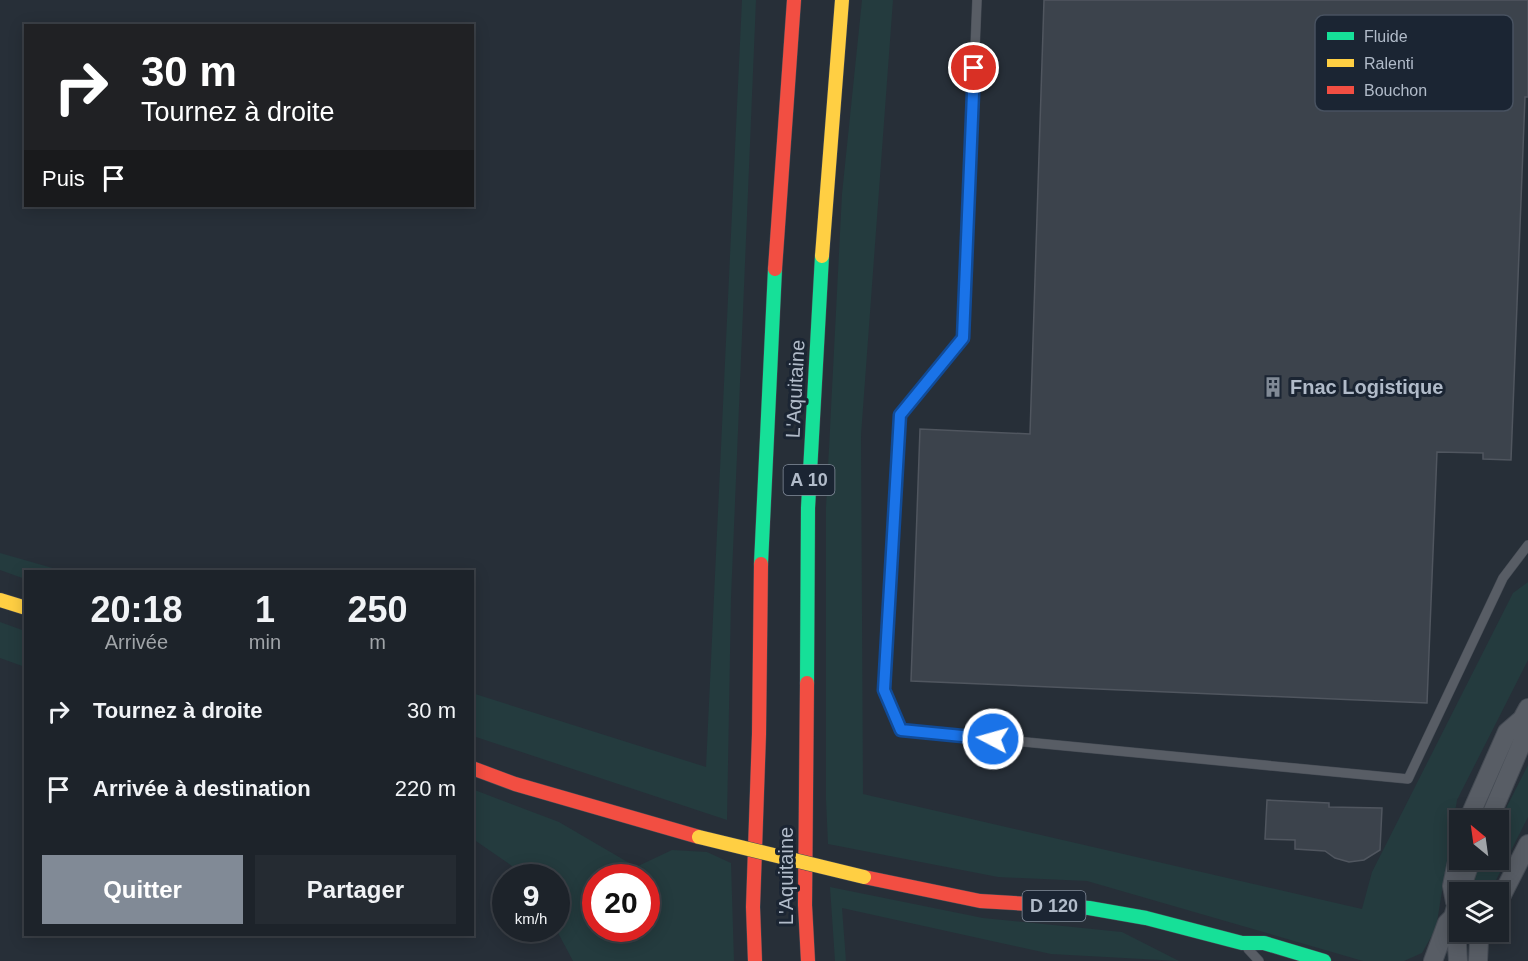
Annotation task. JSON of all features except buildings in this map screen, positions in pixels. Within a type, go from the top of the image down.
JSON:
[{"type":"main road","name":"L'Aquitaine","points":[[755,961],[753,907],[759,734],[761,551],[771,318],[794,0]]},
{"type":"main road","name":"L'Aquitaine","points":[[808,961],[805,905],[808,508],[822,260],[842,0]]},
{"type":"main road","points":[[0,600],[24,607]]},
{"type":"main road","name":"D 120","points":[[474,769],[515,784],[699,837],[864,877],[980,901],[1110,912],[1190,928],[1242,943],[1262,956],[1277,961]]},
{"type":"main road","points":[[1242,943],[1264,944],[1324,961]]},
{"type":"street","points":[[1472,810],[1507,732],[1525,713]]},
{"type":"street","points":[[1493,810],[1524,738],[1525,713]]},
{"type":"street","points":[[1509,882],[1528,844]]},
{"type":"street","points":[[1433,961],[1449,919]]},
{"type":"street","points":[[1457,942],[1458,961]]},
{"type":"street","points":[[1478,961],[1479,942]]},
{"type":"lane","points":[[977,0],[963,338],[900,415],[884,690],[901,730],[1408,779],[1503,578],[1528,545]]},
{"type":"lane","points":[[1242,943],[1259,961]]},
{"type":"green space","points":[[742,0],[756,0],[731,598],[727,820],[474,736],[474,694],[706,767]]},
{"type":"green space","points":[[862,0],[893,0],[861,435],[863,794],[1362,909],[1372,872],[1513,593],[1528,582],[1528,660],[1457,800],[1455,810],[1449,810],[1449,849],[1436,928],[1422,953],[1404,961],[1363,961],[1087,881],[998,877],[828,844],[826,507],[842,194]]},
{"type":"green space","points":[[0,553],[60,570],[24,570],[24,579],[0,570]]},
{"type":"green space","points":[[0,622],[24,631],[24,667],[0,658]]},
{"type":"green space","points":[[1528,765],[1528,817],[1509,854],[1509,810],[1505,810]]},
{"type":"green space","points":[[474,790],[559,822],[631,864],[582,864],[582,942],[660,942],[660,864],[642,864],[672,850],[707,852],[731,863],[734,961],[573,961],[563,942],[570,942],[570,864],[509,864],[474,840]]},
{"type":"green space","points":[[1476,870],[1501,870],[1495,882],[1473,882]]},
{"type":"green space","points":[[830,887],[983,918],[1122,932],[1179,961],[1051,954],[842,908],[846,961],[835,961]]},
{"type":"traffic: fast","points":[[807,683],[808,508],[822,256]]},
{"type":"traffic: fast","points":[[761,564],[775,269]]},
{"type":"traffic: fast","points":[[1047,905],[1089,908],[1146,918],[1242,943],[1264,943],[1324,961]]},
{"type":"traffic: slow","points":[[822,256],[842,0]]},
{"type":"traffic: slow","points":[[0,600],[24,607]]},
{"type":"traffic: slow","points":[[699,837],[864,877]]},
{"type":"traffic: jam","points":[[775,269],[794,0]]},
{"type":"traffic: jam","points":[[755,961],[753,907],[759,734],[761,564]]},
{"type":"traffic: jam","points":[[807,683],[805,905],[808,961]]},
{"type":"traffic: jam","points":[[474,769],[515,784],[699,837]]},
{"type":"traffic: jam","points":[[864,877],[980,901],[1047,905]]},
{"type":"place","name":"Fnac Logistique","points":[[1273,387]]},
{"type":"route","points":[[974,68],[963,338],[900,415],[884,690],[901,730],[993,739]]}]
